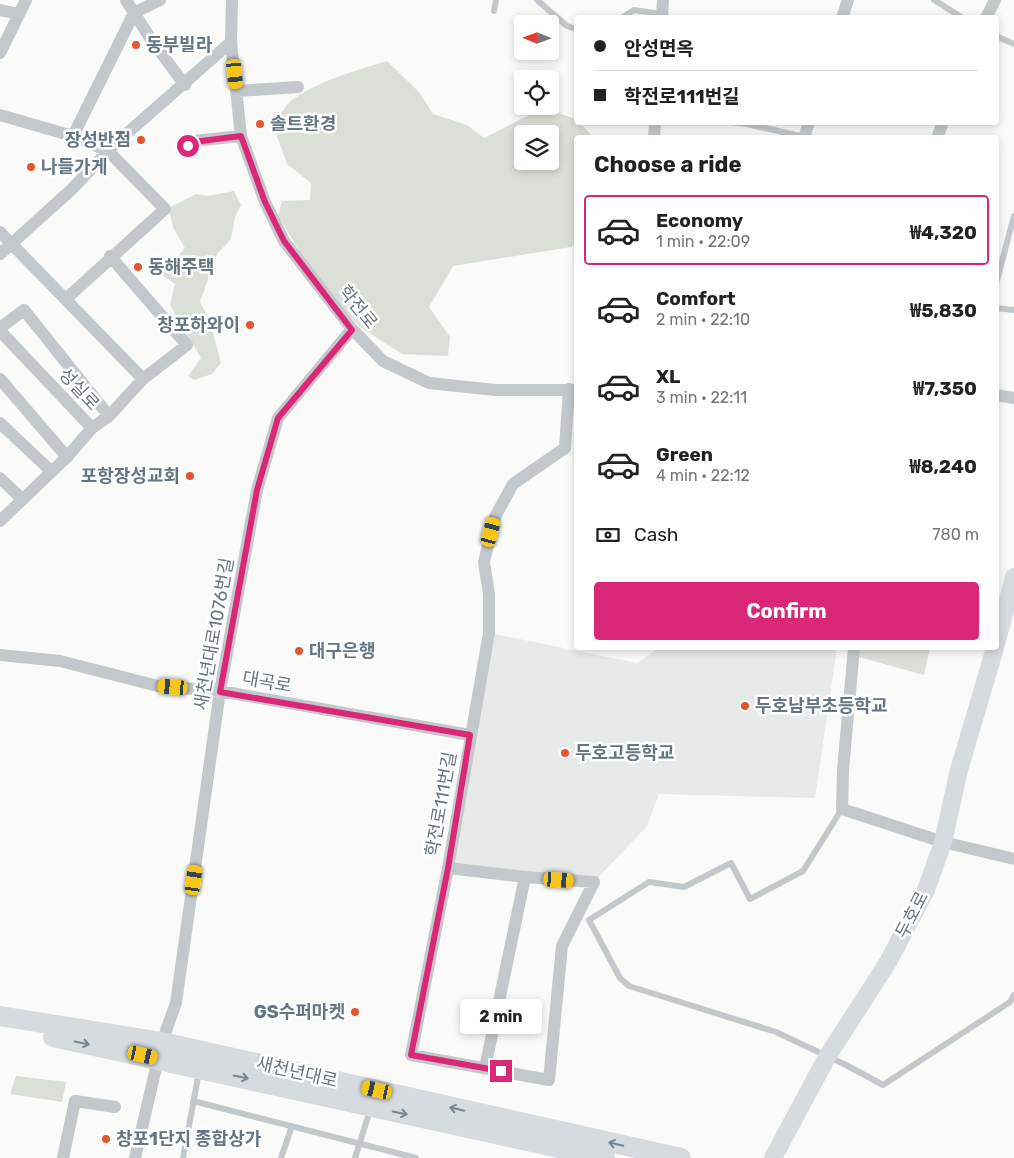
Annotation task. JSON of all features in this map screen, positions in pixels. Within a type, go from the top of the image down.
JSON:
[{"type":"main road","name":"새천년대로","points":[[0,1016],[680,1158]]},
{"type":"main road","name":"새천년대로","points":[[0,1027],[159,1050],[200,1068],[371,1106],[560,1153],[605,1158]]},
{"type":"street","points":[[0,53],[26,0]]},
{"type":"street","points":[[126,0],[152,41],[185,85]]},
{"type":"street","points":[[73,136],[134,13],[160,0]]},
{"type":"street","name":"학전로","points":[[232,0],[232,42],[241,136],[265,202],[284,241],[352,330],[383,361],[429,383],[495,390],[573,390]]},
{"type":"street","points":[[662,0],[662,15]]},
{"type":"street","points":[[843,15],[848,0]]},
{"type":"street","points":[[987,15],[994,0]]},
{"type":"street","points":[[0,10],[19,14]]},
{"type":"street","points":[[0,254],[71,190],[108,151],[185,85],[200,68],[232,42]]},
{"type":"street","points":[[237,91],[298,87]]},
{"type":"street","points":[[0,115],[73,136],[108,151],[165,209],[110,256],[67,298]]},
{"type":"street","points":[[188,146],[193,142],[241,136]]},
{"type":"street","points":[[0,232],[67,298],[143,379]]},
{"type":"street","points":[[92,428],[108,416],[143,379],[186,345],[110,256]]},
{"type":"street","points":[[0,330],[24,310],[108,416]]},
{"type":"street","name":"성실로","points":[[0,330],[92,428],[67,456],[0,521]]},
{"type":"street","name":"새천년대로1076번길","points":[[135,1158],[159,1050],[176,1003],[220,692],[257,490],[278,418],[352,330]]},
{"type":"street","points":[[0,380],[67,456]]},
{"type":"street","name":"학전로111번길","points":[[525,877],[594,882],[562,946],[549,1080],[411,1055],[448,868],[489,633],[489,594],[484,562],[495,517],[513,484],[565,448],[573,390]]},
{"type":"street","points":[[999,396],[1014,398]]},
{"type":"street","points":[[0,423],[51,471]]},
{"type":"street","points":[[0,478],[22,499]]},
{"type":"street","name":"두호로","points":[[999,635],[1014,577]]},
{"type":"street","points":[[854,650],[842,770],[842,809],[943,842],[1014,859]]},
{"type":"street","name":"두호로","points":[[773,1158],[827,1057],[892,954],[926,890],[943,842],[959,770],[995,650]]},
{"type":"street","name":"대곡로","points":[[0,655],[60,661],[158,686],[220,692],[470,735]]},
{"type":"street","points":[[448,868],[525,877],[485,1068]]},
{"type":"street","points":[[63,1158],[75,1101],[114,1107]]},
{"type":"lane","points":[[494,11],[496,0]]},
{"type":"lane","points":[[536,0],[567,26],[574,28]]},
{"type":"lane","points":[[934,0],[958,15]]},
{"type":"lane","points":[[626,15],[634,10],[657,15]]},
{"type":"lane","points":[[999,37],[1014,44]]},
{"type":"lane","points":[[745,125],[794,135]]},
{"type":"lane","points":[[999,273],[1014,216]]},
{"type":"lane","points":[[999,308],[1014,310]]},
{"type":"lane","points":[[842,809],[803,870],[750,899],[731,864],[684,887],[649,882],[589,920],[620,978],[630,986],[776,1032],[883,1085],[1010,1002],[1014,995]]},
{"type":"lane","points":[[183,1158],[200,1068]]},
{"type":"lane","points":[[193,1101],[416,1158]]},
{"type":"lane","points":[[355,1158],[361,1144],[371,1106]]},
{"type":"lane","points":[[281,1158],[292,1126]]},
{"type":"shaded area","points":[[387,61],[419,92],[433,114],[467,125],[484,138],[529,115],[559,115],[559,113],[574,118],[574,125],[582,125],[591,135],[574,135],[574,245],[571,247],[453,266],[429,307],[450,337],[448,356],[402,354],[360,327],[317,279],[278,216],[282,201],[310,200],[311,183],[287,164],[273,125],[289,102],[314,87]]},
{"type":"shaded area","points":[[234,191],[241,205],[235,217],[231,239],[217,254],[200,302],[209,318],[221,363],[212,374],[194,380],[188,376],[201,358],[170,305],[175,284],[162,275],[185,248],[173,228],[169,208],[196,194],[208,196]]},
{"type":"shaded area","name":"두호고등학교","points":[[489,633],[637,663],[654,650],[837,650],[815,798],[659,794],[647,826],[594,882],[448,868]]},
{"type":"shaded area","points":[[849,650],[930,650],[924,675],[848,654]]},
{"type":"shaded area","points":[[16,1076],[66,1082],[62,1102],[10,1094]]},
{"type":"place","name":"동부빌라","points":[[136,45]]},
{"type":"place","name":"솔트환경","points":[[260,124]]},
{"type":"place","name":"장성반점","points":[[141,140]]},
{"type":"place","name":"나들가게","points":[[31,167]]},
{"type":"place","name":"동해주택","points":[[138,267]]},
{"type":"place","name":"창포하와이","points":[[250,325]]},
{"type":"place","name":"포항장성교회","points":[[190,476]]},
{"type":"place","name":"대구은행","points":[[299,651]]},
{"type":"place","name":"두호남부초등학교","points":[[745,706]]},
{"type":"place","name":"두호고등학교","points":[[565,753]]},
{"type":"place","name":"GS수퍼마켓","points":[[355,1012]]},
{"type":"place","name":"창포1단지 종합상가","points":[[106,1139]]},
{"type":"route","points":[[188,146],[193,142],[241,136],[265,202],[284,241],[352,330],[278,418],[257,490],[238,604],[220,692],[470,735],[448,868],[411,1055],[501,1071]]}]
